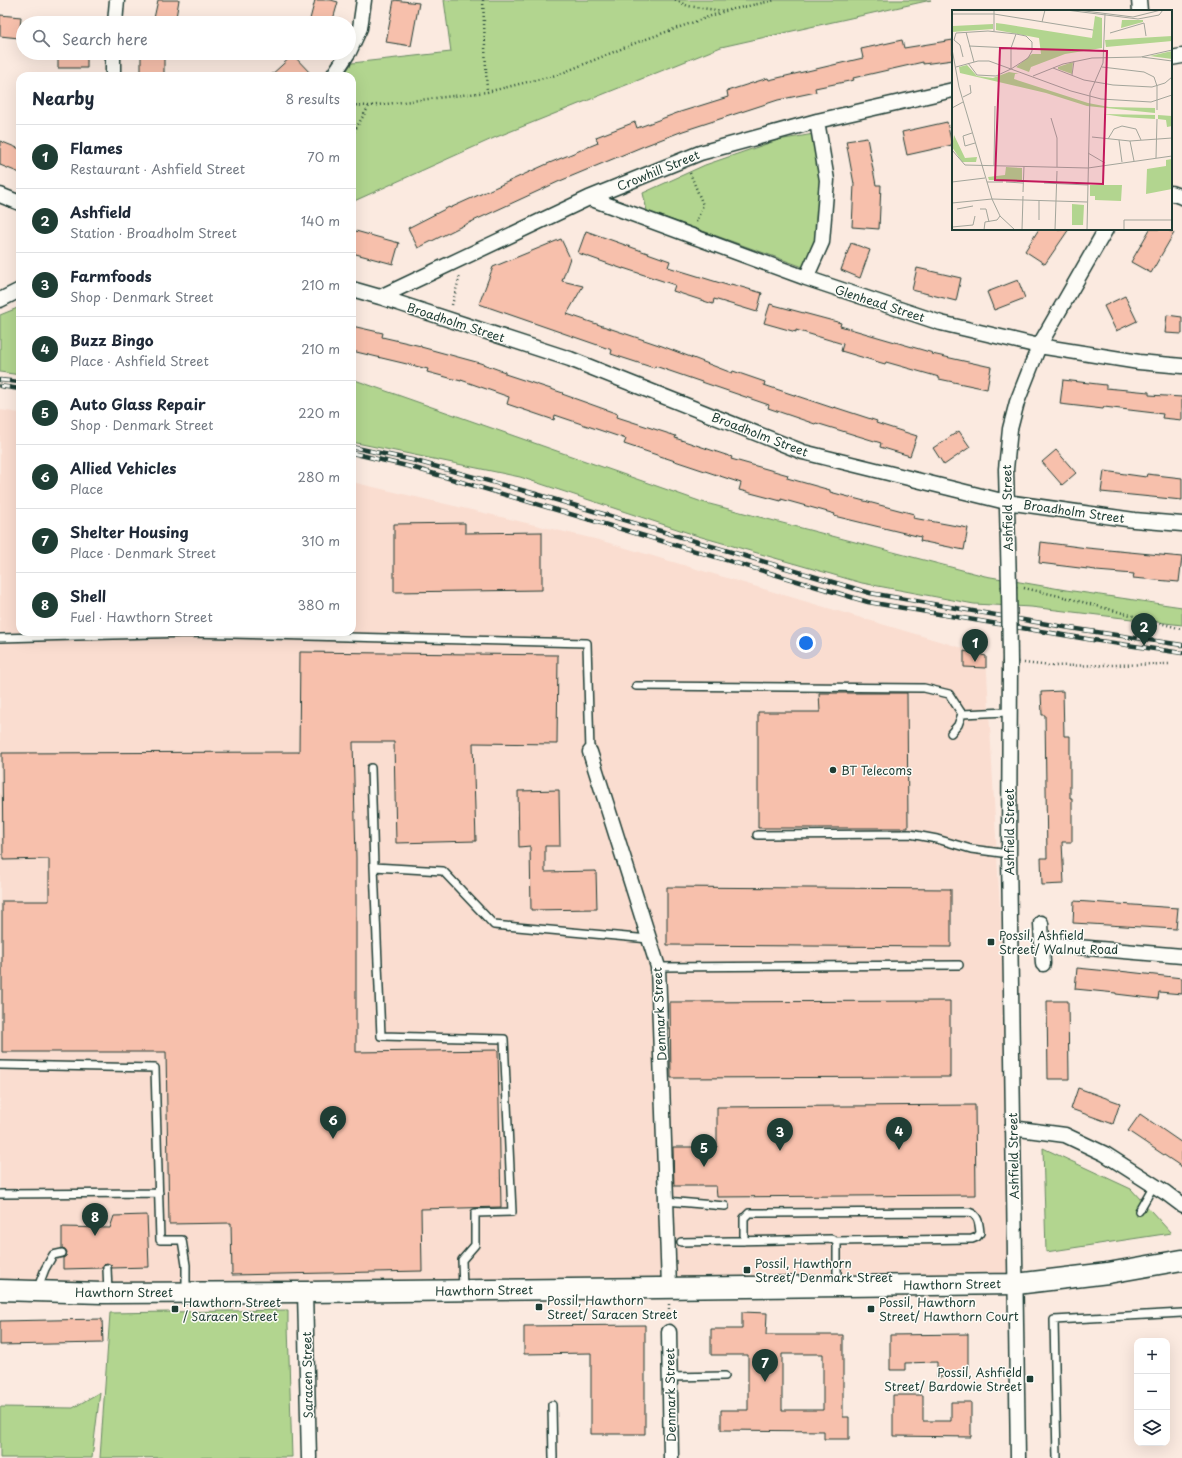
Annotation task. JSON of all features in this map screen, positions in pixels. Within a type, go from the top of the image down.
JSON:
[{"type":"main road","name":"Hawthorn Street","points":[[0,1290],[108,1292],[305,1292],[1016,1284],[1108,1273],[1182,1260]]},
{"type":"street","points":[[116,16],[117,0]]},
{"type":"street","points":[[356,37],[360,28],[364,0]]},
{"type":"street","points":[[1139,0],[1140,10]]},
{"type":"street","points":[[1172,58],[1182,56]]},
{"type":"street","points":[[113,60],[113,72]]},
{"type":"street","points":[[336,72],[344,60]]},
{"type":"street","name":"Crowhill Street","points":[[380,297],[589,198],[700,153],[818,121],[952,90]]},
{"type":"street","points":[[806,278],[822,242],[827,180],[818,121]]},
{"type":"street","points":[[1172,193],[1182,197]]},
{"type":"street","points":[[0,196],[16,202]]},
{"type":"street","name":"Glenhead Street","points":[[589,198],[806,278],[941,323],[1039,346],[1139,362],[1182,366]]},
{"type":"street","name":"Ashfield Street","points":[[1018,1458],[1012,1128],[1008,712],[1010,663],[1006,469],[1010,429],[1017,402],[1039,346],[1105,230]]},
{"type":"street","name":"Broadholm Street","points":[[356,290],[570,359],[803,452],[1006,502],[1134,520],[1182,524]]},
{"type":"street","points":[[0,300],[16,292]]},
{"type":"street","name":"Denmark Street","points":[[590,752],[658,967],[668,1287]]},
{"type":"street","points":[[1041,923],[1042,964]]},
{"type":"street","points":[[1042,944],[1182,956]]},
{"type":"street","points":[[1012,1128],[1065,1135],[1105,1154],[1154,1185],[1182,1205]]},
{"type":"street","name":"Saracen Street","points":[[305,1292],[309,1458]]},
{"type":"street","name":"Denmark Street","points":[[669,1332],[671,1458]]},
{"type":"lane","points":[[0,638],[63,636]]},
{"type":"lane","points":[[334,636],[587,643],[590,752]]},
{"type":"lane","points":[[636,686],[924,688],[948,694],[962,714]]},
{"type":"lane","points":[[962,714],[1008,712]]},
{"type":"lane","points":[[951,733],[958,725],[962,714]]},
{"type":"lane","points":[[371,768],[381,1036],[504,1039],[512,1212],[476,1213],[475,1245],[462,1260],[463,1290]]},
{"type":"lane","points":[[757,835],[910,834],[937,839],[971,849],[1009,854]]},
{"type":"lane","points":[[374,867],[443,871],[494,925],[649,939]]},
{"type":"lane","points":[[658,967],[959,965]]},
{"type":"lane","points":[[0,1065],[155,1068],[160,1240],[182,1240],[186,1265],[186,1292]]},
{"type":"lane","points":[[1140,1211],[1154,1185]]},
{"type":"lane","points":[[0,1194],[158,1193]]},
{"type":"lane","points":[[666,1201],[725,1206]]},
{"type":"lane","points":[[681,1242],[744,1241],[831,1239],[836,1241],[972,1240],[980,1233],[977,1216],[969,1212],[749,1213],[744,1218],[744,1241]]},
{"type":"lane","points":[[836,1241],[837,1285]]},
{"type":"lane","points":[[37,1290],[44,1269],[53,1255],[62,1254]]},
{"type":"lane","points":[[106,1268],[108,1292]]},
{"type":"lane","points":[[1057,1458],[1054,1320],[1182,1313]]},
{"type":"lane","points":[[670,1376],[725,1376]]},
{"type":"lane","points":[[552,1405],[553,1458]]},
{"type":"path","points":[[483,0],[487,92]]},
{"type":"path","points":[[675,0],[688,6],[725,11]]},
{"type":"path","points":[[356,105],[369,106],[487,92],[560,74],[638,42],[725,11],[776,0]]},
{"type":"path","points":[[356,128],[369,106]]},
{"type":"path","points":[[685,159],[703,204],[691,236]]},
{"type":"path","points":[[449,319],[464,257]]},
{"type":"path","points":[[1009,586],[1064,597],[1182,629]]},
{"type":"path","points":[[1010,663],[1030,663],[1051,666],[1170,664]]},
{"type":"path","points":[[668,1287],[669,1332]]},
{"type":"shaded area","points":[[0,410],[16,412],[16,636],[356,636],[356,483],[599,540],[986,655],[1012,1128],[1016,1284],[0,1290]]},
{"type":"green space","points":[[444,0],[931,0],[721,47],[494,138],[356,200],[356,72],[346,72],[352,63],[451,52]]},
{"type":"green space","points":[[814,134],[823,177],[818,231],[806,268],[647,211],[643,193],[705,165],[778,140]]},
{"type":"green space","points":[[16,309],[16,374],[0,372],[0,315]]},
{"type":"green space","points":[[356,380],[702,502],[985,576],[1066,590],[1182,607],[1182,625],[1031,607],[974,604],[862,583],[698,536],[520,477],[356,443]]},
{"type":"green space","points":[[1043,1148],[1131,1189],[1171,1233],[1046,1252]]},
{"type":"green space","points":[[288,1310],[292,1457],[100,1458],[110,1313]]},
{"type":"green space","points":[[100,1392],[92,1458],[0,1458],[0,1407],[73,1408]]},
{"type":"building","points":[[158,0],[179,0],[176,16],[155,16]]},
{"type":"building","points":[[315,0],[331,0],[338,2],[334,16],[311,16]]},
{"type":"building","points":[[394,0],[419,3],[411,46],[386,42]]},
{"type":"building","points":[[0,15],[16,17],[16,38],[0,36]]},
{"type":"building","points":[[902,40],[904,48],[952,40],[952,60],[923,64],[923,62],[853,78],[854,80],[815,88],[816,92],[778,100],[683,131],[560,181],[418,248],[408,228],[449,207],[450,208],[547,164],[598,143],[596,137],[635,122],[637,128],[677,113],[728,97],[727,91],[768,78],[769,80],[863,58],[861,49]]},
{"type":"building","points":[[58,60],[87,60],[87,68],[58,68]]},
{"type":"building","points":[[141,60],[164,60],[164,72],[141,72]]},
{"type":"building","points":[[288,60],[298,60],[309,72],[274,72]]},
{"type":"building","points":[[947,122],[952,145],[907,155],[902,132]]},
{"type":"building","points":[[867,138],[876,185],[881,185],[879,229],[852,227],[854,184],[846,141]]},
{"type":"building","points":[[0,141],[16,147],[16,171],[0,165]]},
{"type":"building","points":[[1038,230],[1068,230],[1045,264],[1025,251]]},
{"type":"building","points":[[1149,230],[1168,230],[1174,233],[1151,273],[1131,262]]},
{"type":"building","points":[[356,231],[399,243],[393,264],[356,254]]},
{"type":"building","points":[[586,231],[670,261],[668,267],[730,286],[731,284],[762,293],[757,312],[714,299],[713,304],[673,291],[675,285],[578,253]]},
{"type":"building","points":[[561,239],[570,258],[562,281],[583,286],[567,314],[662,346],[732,373],[733,371],[765,382],[764,385],[877,421],[876,423],[917,436],[910,456],[880,447],[881,443],[816,423],[815,424],[768,408],[769,405],[655,366],[654,368],[611,354],[612,350],[479,304],[493,267]]},
{"type":"building","points":[[851,243],[870,250],[860,278],[841,270]]},
{"type":"building","points":[[917,268],[961,278],[956,301],[912,290]]},
{"type":"building","points":[[1018,280],[1025,298],[994,310],[987,292]]},
{"type":"building","points":[[1125,296],[1137,321],[1116,331],[1104,306]]},
{"type":"building","points":[[770,304],[841,323],[840,326],[933,353],[932,354],[991,367],[987,389],[939,379],[939,377],[886,362],[885,364],[841,351],[843,344],[796,330],[796,332],[764,323]]},
{"type":"building","points":[[1167,315],[1182,317],[1182,334],[1165,333]]},
{"type":"building","points":[[356,327],[383,333],[382,337],[421,346],[480,363],[505,372],[505,374],[563,393],[562,394],[618,414],[617,417],[676,436],[675,438],[732,457],[731,459],[788,475],[787,478],[830,490],[830,492],[914,514],[913,518],[968,528],[964,550],[920,541],[921,537],[834,516],[835,514],[781,499],[781,501],[739,490],[741,483],[624,444],[626,439],[555,415],[554,420],[507,404],[509,397],[461,380],[427,372],[428,369],[356,352]]},
{"type":"building","points":[[1063,380],[1106,385],[1106,388],[1149,392],[1149,395],[1182,397],[1182,420],[1162,418],[1163,414],[1104,407],[1103,409],[1060,404]]},
{"type":"building","points":[[959,431],[970,447],[944,465],[933,448]]},
{"type":"building","points":[[1056,450],[1076,473],[1062,485],[1042,462]]},
{"type":"building","points":[[1104,471],[1146,477],[1147,474],[1182,478],[1182,500],[1101,492]]},
{"type":"building","points":[[465,523],[465,533],[542,532],[542,590],[394,592],[394,524]]},
{"type":"building","points":[[1041,542],[1182,557],[1179,582],[1133,578],[1134,574],[1096,571],[1039,563]]},
{"type":"building","points":[[964,651],[986,656],[986,668],[964,667]]},
{"type":"building","points":[[300,652],[558,655],[557,744],[473,743],[476,841],[396,843],[394,742],[353,742],[356,858],[356,1052],[498,1050],[501,1207],[421,1209],[422,1271],[232,1275],[231,1223],[169,1224],[166,1052],[2,1052],[2,901],[49,901],[49,859],[3,860],[2,753],[299,752]]},
{"type":"building","points":[[1063,691],[1064,736],[1070,736],[1072,842],[1062,842],[1064,884],[1042,885],[1041,858],[1047,858],[1045,715],[1042,715],[1041,692]]},
{"type":"building","name":"BT Telecoms","points":[[819,693],[907,693],[908,828],[758,828],[758,712],[820,712]]},
{"type":"building","points":[[559,790],[560,846],[545,846],[545,872],[596,871],[597,909],[531,910],[530,846],[519,847],[518,791]]},
{"type":"building","points":[[667,887],[951,889],[951,947],[667,945]]},
{"type":"building","points":[[1074,901],[1178,908],[1176,929],[1073,923]]},
{"type":"building","points":[[1077,968],[1182,978],[1182,994],[1159,992],[1158,999],[1075,989]]},
{"type":"building","points":[[950,1001],[950,1077],[671,1078],[670,1002]]},
{"type":"building","points":[[1047,1001],[1068,1001],[1069,1079],[1048,1079]]},
{"type":"building","points":[[1078,1088],[1120,1103],[1113,1124],[1071,1109]]},
{"type":"building","points":[[975,1105],[976,1195],[717,1197],[716,1186],[674,1186],[673,1147],[717,1147],[717,1107]]},
{"type":"building","points":[[1140,1114],[1182,1143],[1182,1167],[1128,1131]]},
{"type":"building","points":[[147,1215],[149,1267],[112,1268],[111,1265],[107,1263],[104,1264],[102,1268],[63,1269],[63,1258],[66,1256],[67,1252],[62,1248],[62,1227],[110,1228],[114,1216]]},
{"type":"building","points":[[742,1312],[767,1313],[766,1335],[843,1335],[843,1417],[849,1417],[849,1439],[824,1439],[824,1431],[721,1430],[721,1410],[748,1410],[748,1355],[711,1355],[711,1329],[742,1329]],"holes":[[[782,1354],[823,1354],[823,1410],[782,1410]]]},
{"type":"building","points":[[102,1319],[103,1343],[0,1345],[0,1321]]},
{"type":"building","points":[[645,1325],[645,1434],[591,1434],[591,1353],[524,1354],[524,1326]]},
{"type":"building","points":[[968,1334],[968,1377],[937,1377],[937,1362],[905,1363],[905,1370],[890,1370],[890,1335]]},
{"type":"building","points":[[893,1395],[923,1395],[923,1421],[951,1421],[951,1402],[971,1402],[971,1437],[893,1436]]},
{"type":"railway","points":[[0,380],[16,382]]},
{"type":"railway","points":[[0,386],[16,388]]},
{"type":"railway","points":[[356,448],[412,460],[536,494],[870,593],[1070,628],[1182,645]]},
{"type":"railway","points":[[356,454],[411,467],[868,602],[1093,640],[1182,653]]},
{"type":"place","name":"Ashfield","points":[[1144,646]]},
{"type":"place","name":"Flames","points":[[975,662]]},
{"type":"place","name":"BT Telecoms","points":[[833,770]]},
{"type":"place","name":"Possil, Ashfield Street/ Walnut Road","points":[[991,942]]},
{"type":"place","name":"Allied Vehicles","points":[[333,1139]]},
{"type":"place","name":"Buzz Bingo","points":[[899,1150]]},
{"type":"place","name":"Farmfoods","points":[[780,1151]]},
{"type":"place","name":"Auto Glass Repair","points":[[704,1167]]},
{"type":"place","name":"Shell","points":[[95,1236]]},
{"type":"place","name":"Possil, Hawthorn Street/ Denmark Street","points":[[747,1270]]},
{"type":"place","name":"Possil, Hawthorn Street/ Saracen Street","points":[[539,1307]]},
{"type":"place","name":"Hawthorn Street / Saracen Street","points":[[175,1309]]},
{"type":"place","name":"Possil, Hawthorn Street/ Hawthorn Court","points":[[871,1309]]},
{"type":"place","name":"Possil, Ashfield Street/ Bardowie Street","points":[[1030,1379]]},
{"type":"place","name":"Shelter Housing","points":[[765,1382]]}]
